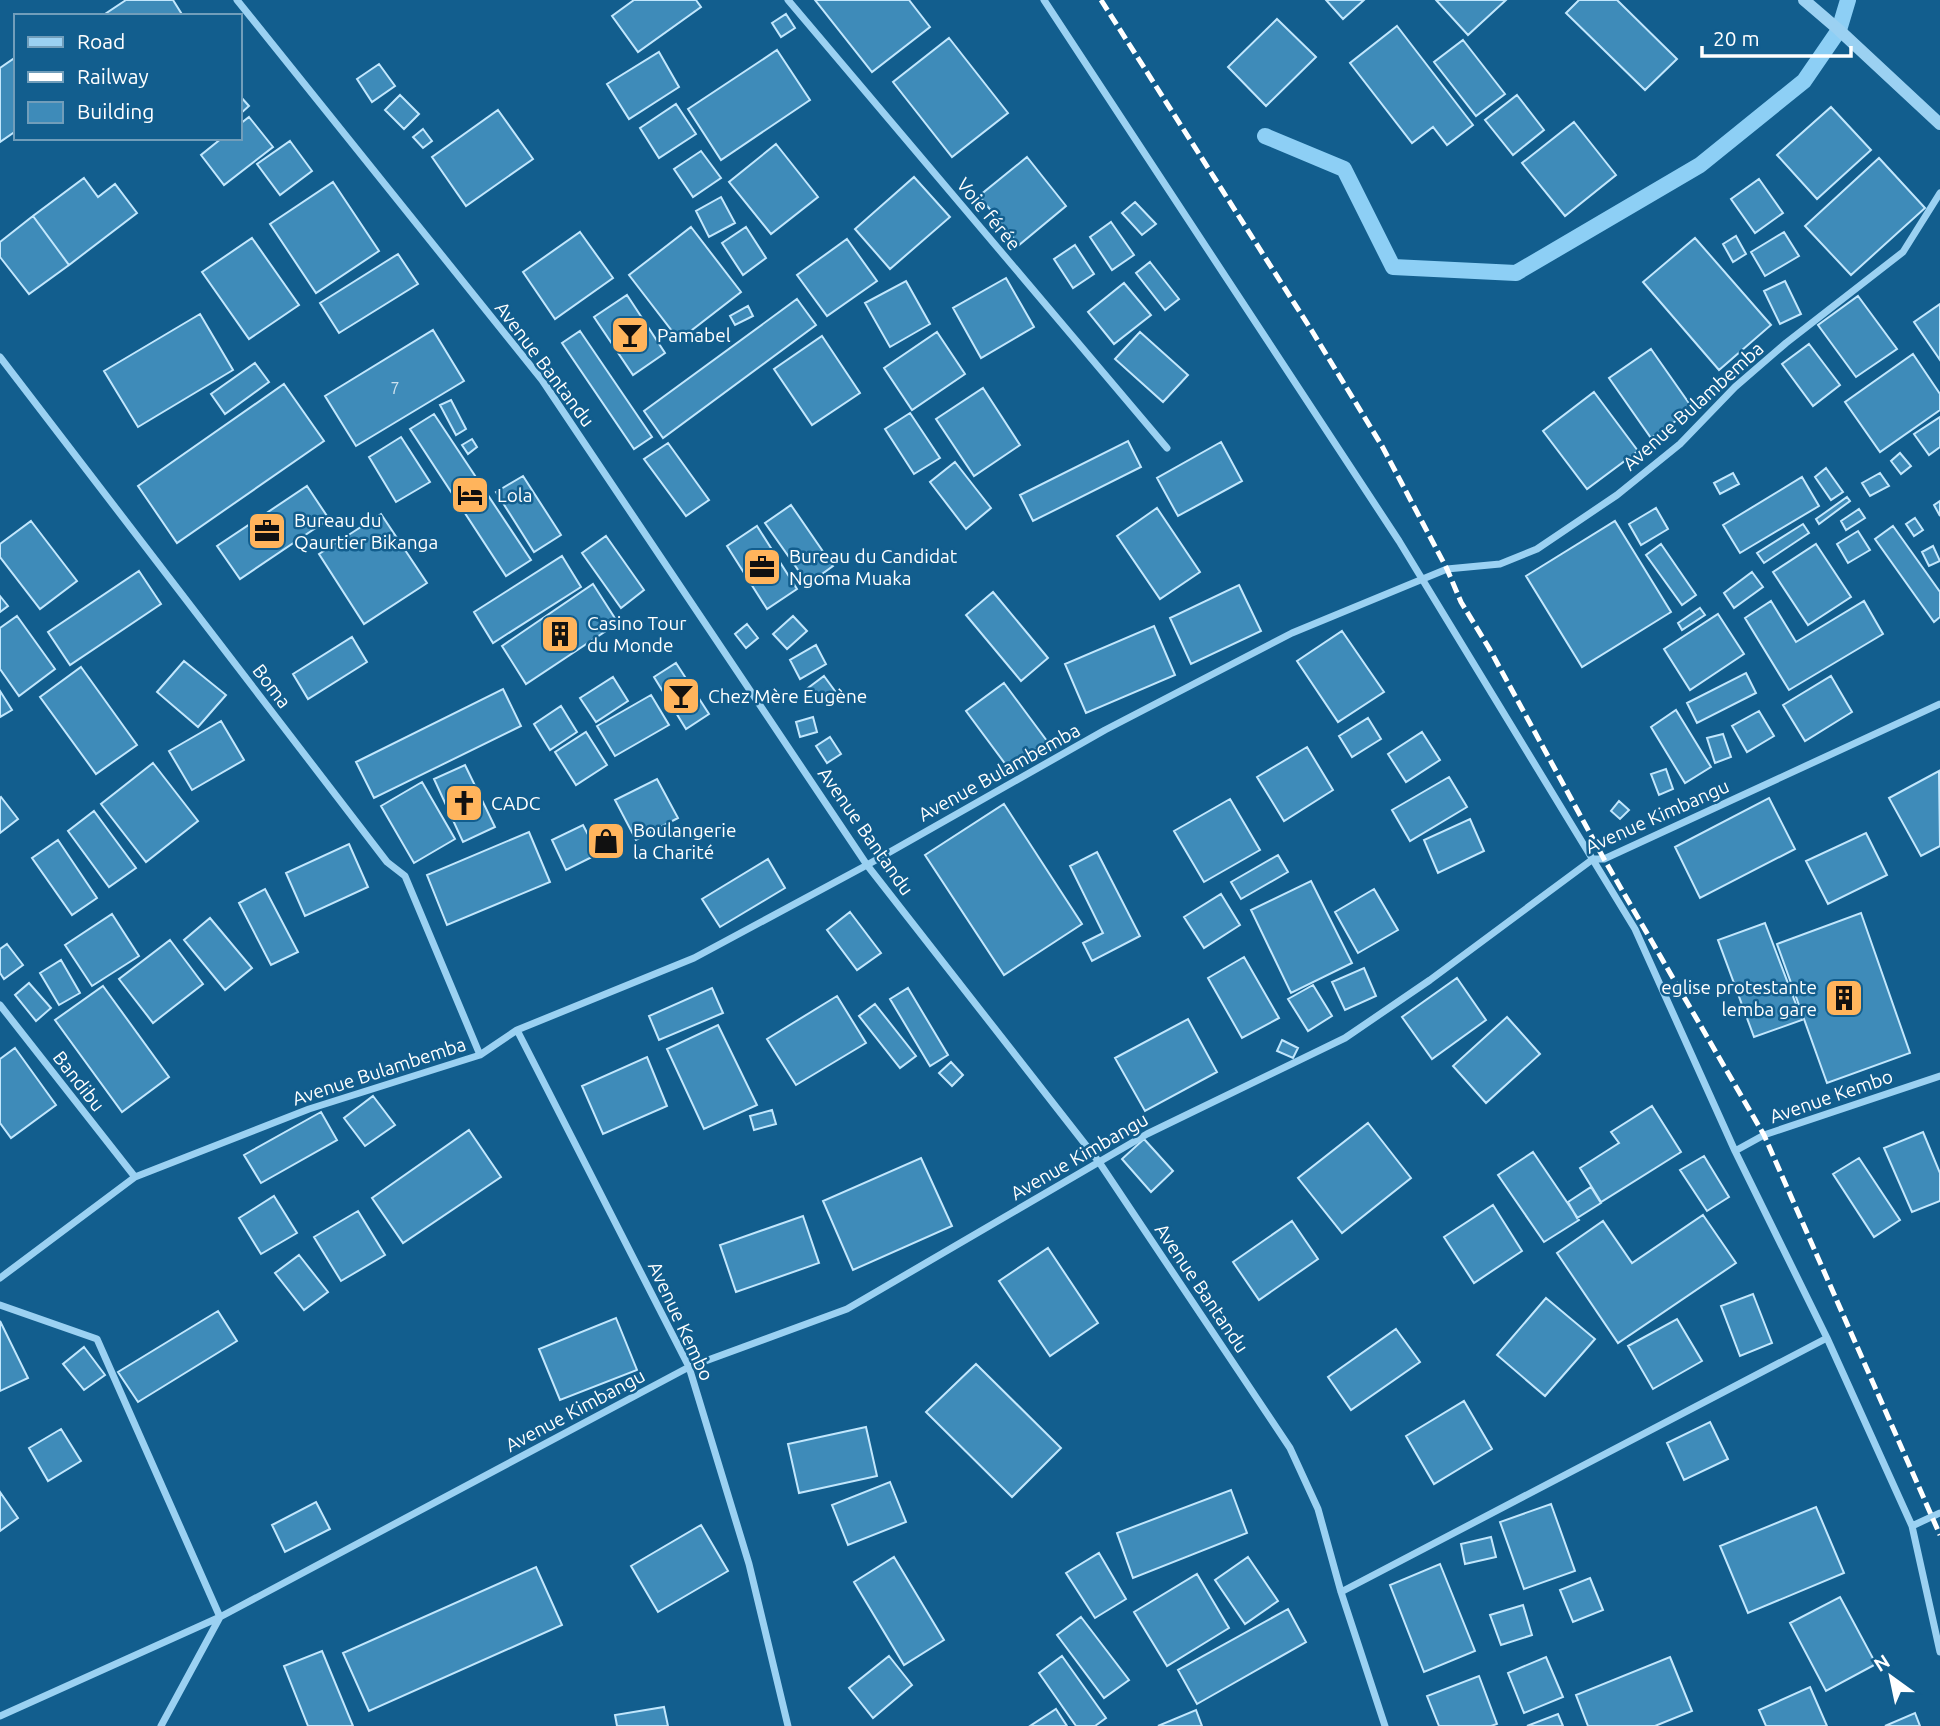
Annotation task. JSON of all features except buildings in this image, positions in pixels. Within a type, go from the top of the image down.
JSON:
[{"type":"street","name":"Avenue Bantandu","points":[[237,0],[542,380],[867,864],[1099,1162],[1290,1448],[1318,1509],[1341,1592],[1385,1726]]},
{"type":"street","name":"Voie férée","points":[[788,0],[1167,447]]},
{"type":"street","points":[[1044,0],[1422,578],[1635,929],[1735,1151],[1827,1338],[1912,1526],[1940,1652]]},
{"type":"street","points":[[1804,0],[1940,124]]},
{"type":"street","name":"Avenue Bulambemba","points":[[0,1278],[135,1177],[309,1109],[480,1055],[517,1030],[694,958],[1105,730],[1281,639],[1447,569],[1500,564],[1537,549],[1617,495],[1680,444],[1735,387],[1786,343],[1903,253],[1940,193]]},
{"type":"street","name":"Boma","points":[[0,357],[387,862],[405,876],[480,1055]]},
{"type":"street","name":"Avenue Kimbangu","points":[[0,1716],[220,1617],[689,1367],[847,1309],[1147,1134],[1345,1038],[1430,980],[1593,859],[1604,859],[1940,704]]},
{"type":"street","name":"Bandibu","points":[[0,1005],[135,1177]]},
{"type":"street","name":"Avenue Kembo","points":[[517,1030],[689,1367],[749,1564],[788,1726]]},
{"type":"street","name":"Avenue Kembo","points":[[1735,1151],[1764,1135],[1940,1076]]},
{"type":"street","points":[[0,1305],[97,1339],[220,1617],[161,1726]]},
{"type":"street","points":[[1341,1592],[1827,1338]]},
{"type":"street","points":[[1912,1526],[1940,1513]]},
{"type":"waterway","points":[[1265,136],[1344,169],[1393,267],[1516,273],[1700,165],[1804,81],[1839,30],[1848,0]]},
{"type":"railway","points":[[1101,0],[1382,446],[1447,569],[1461,602],[1489,648],[1604,859],[1764,1135],[1940,1535]]},
{"type":"place","name":"Pamabel","points":[[630,335]]},
{"type":"place","name":"Lola","points":[[470,495]]},
{"type":"place","name":"Bureau du Qaurtier Bikanga","points":[[267,531]]},
{"type":"place","name":"Bureau du Candidat Ngoma Muaka","points":[[762,567]]},
{"type":"place","name":"Casino Tour du Monde","points":[[560,634]]},
{"type":"place","name":"Chez Mère Eugène","points":[[681,696]]},
{"type":"place","name":"CADC","points":[[464,803]]},
{"type":"place","name":"Boulangerie la Charité","points":[[606,841]]},
{"type":"place","name":"eglise protestante lemba gare","points":[[1844,998]]}]
